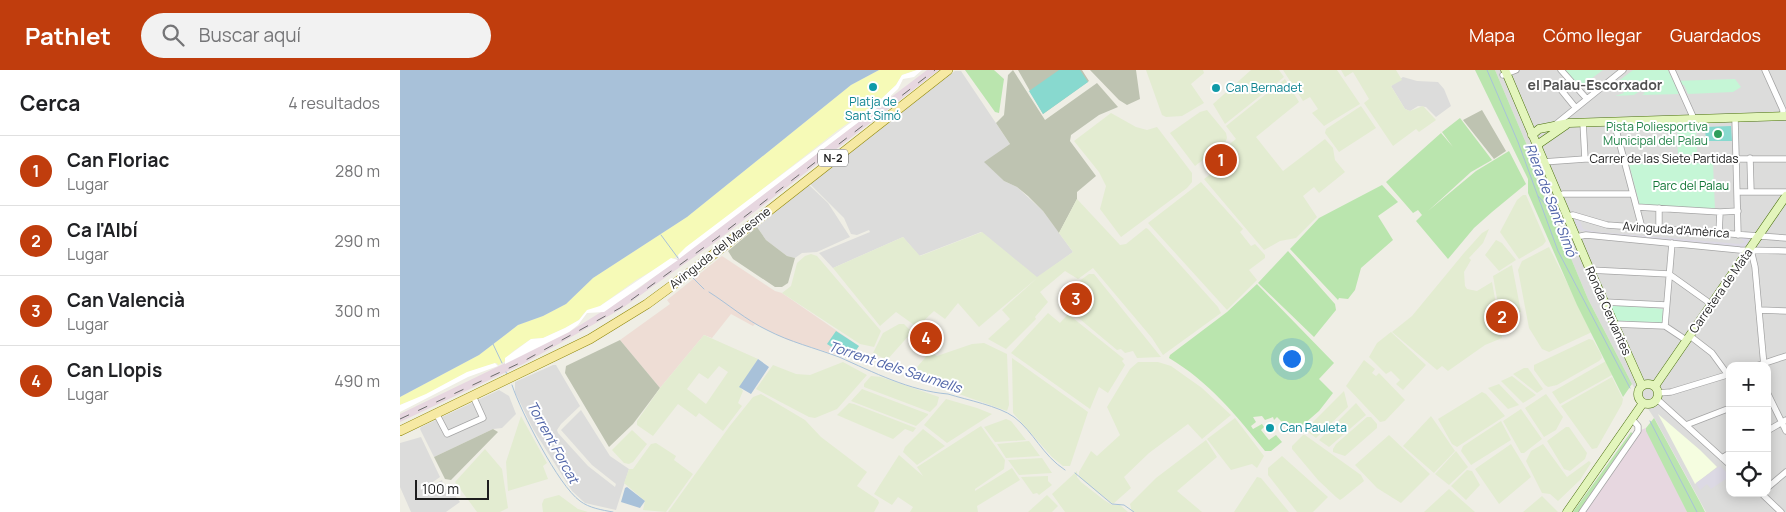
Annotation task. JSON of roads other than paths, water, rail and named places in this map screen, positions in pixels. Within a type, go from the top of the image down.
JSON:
[{"type":"main road","name":"Avinguda del Maresme","points":[[400,431],[590,339],[647,304],[696,268],[948,70]]},
{"type":"street","points":[[1505,73],[1516,70]]},
{"type":"street","points":[[1561,70],[1586,98]]},
{"type":"street","points":[[1527,122],[1554,125],[1623,70]]},
{"type":"street","points":[[1672,70],[1694,119]]},
{"type":"street","points":[[1532,134],[1537,130],[1554,125],[1583,122],[1784,116],[1765,70]]},
{"type":"street","name":"Ronda Cervantes","points":[[1505,73],[1642,386]]},
{"type":"street","points":[[1562,91],[1575,107]]},
{"type":"street","points":[[1735,118],[1738,235]]},
{"type":"street","points":[[1583,122],[1585,159]]},
{"type":"street","points":[[1614,122],[1642,228]]},
{"type":"street","points":[[1537,145],[1569,123]]},
{"type":"street","points":[[1750,158],[1751,192]]},
{"type":"street","name":"Carrer de las Siete Partidas","points":[[1543,162],[1585,159],[1786,159]]},
{"type":"street","points":[[1737,192],[1786,192]]},
{"type":"street","points":[[1558,196],[1563,194],[1633,194]]},
{"type":"street","name":"Carretera de Mata","points":[[1657,393],[1688,338],[1751,250],[1757,237],[1786,196]]},
{"type":"street","points":[[1637,207],[1720,212],[1738,211]]},
{"type":"street","points":[[1658,229],[1660,208]]},
{"type":"street","points":[[1719,233],[1720,212]]},
{"type":"street","name":"Avinguda d'Amèrica","points":[[1567,216],[1573,215],[1595,223],[1642,228],[1786,238]]},
{"type":"street","name":"Avinguda d'Amèrica","points":[[1576,237],[1586,235],[1751,250],[1786,251]]},
{"type":"street","points":[[1665,326],[1672,243]]},
{"type":"street","points":[[1751,250],[1755,267],[1763,362]]},
{"type":"street","points":[[1590,270],[1670,274],[1711,304]]},
{"type":"street","points":[[1604,302],[1666,305]]},
{"type":"street","points":[[1759,310],[1786,311]]},
{"type":"street","points":[[1614,324],[1665,326],[1712,353],[1726,370]]},
{"type":"street","points":[[1771,362],[1786,356]]},
{"type":"street","points":[[1657,393],[1671,392],[1726,375]]},
{"type":"street","points":[[1657,393],[1651,404],[1644,403],[1638,396],[1642,386],[1649,384],[1686,425],[1726,462]]},
{"type":"street","points":[[436,413],[447,434],[462,428],[483,418],[473,396]]},
{"type":"street","points":[[1771,400],[1784,422],[1786,431]]},
{"type":"street","points":[[1567,512],[1644,403]]},
{"type":"street","points":[[1686,425],[1726,410]]},
{"type":"street","points":[[1582,512],[1638,431],[1638,426],[1632,419]]},
{"type":"street","points":[[1771,429],[1784,422]]},
{"type":"street","points":[[1722,458],[1726,456]]},
{"type":"street","points":[[1771,485],[1786,472]]},
{"type":"street","points":[[1765,497],[1781,512]]},
{"type":"waterway","name":"Riera de Sant Simó","points":[[1487,70],[1518,142],[1558,251],[1630,388]]},
{"type":"waterway","points":[[1538,196],[1549,208],[1554,209]]},
{"type":"waterway","points":[[661,235],[678,258]]},
{"type":"waterway","name":"Torrent dels Saumells","points":[[693,278],[704,289]]},
{"type":"waterway","name":"Torrent dels Saumells","points":[[709,292],[752,322],[785,338],[839,357],[878,375],[906,385],[992,406],[1008,413],[1021,423],[1050,458],[1065,470]]},
{"type":"waterway","name":"Torrent Forcat","points":[[493,344],[502,363]]},
{"type":"waterway","name":"Torrent Forcat","points":[[512,385],[541,447],[571,493],[587,505],[613,512]]},
{"type":"waterway","name":"Riera de Sant Simó","points":[[1650,421],[1697,512]]},
{"type":"waterway","name":"Torrent dels Saumells","points":[[1075,473],[1112,504],[1124,505],[1134,512]]},
{"type":"railway","points":[[400,419],[522,362],[620,308],[717,238],[935,70]]},
{"type":"place","name":"Platja de Sant Simó","points":[[873,87]]},
{"type":"place","name":"Can Bernadet","points":[[1216,88]]},
{"type":"place","name":"Pista Poliesportiva Municipal del Palau","points":[[1718,134]]},
{"type":"place","name":"Can Floriac","points":[[1221,160]]},
{"type":"place","name":"Can Valencià","points":[[1076,299]]},
{"type":"place","name":"Ca l'Albí","points":[[1502,317]]},
{"type":"place","name":"Can Llopis","points":[[926,338]]},
{"type":"place","name":"Can Pauleta","points":[[1270,428]]},
{"type":"district","name":"el Palau-Escorxador","points":[[1595,85]]},
{"type":"park label","name":"Parc del Palau","points":[[1691,186]]}]
